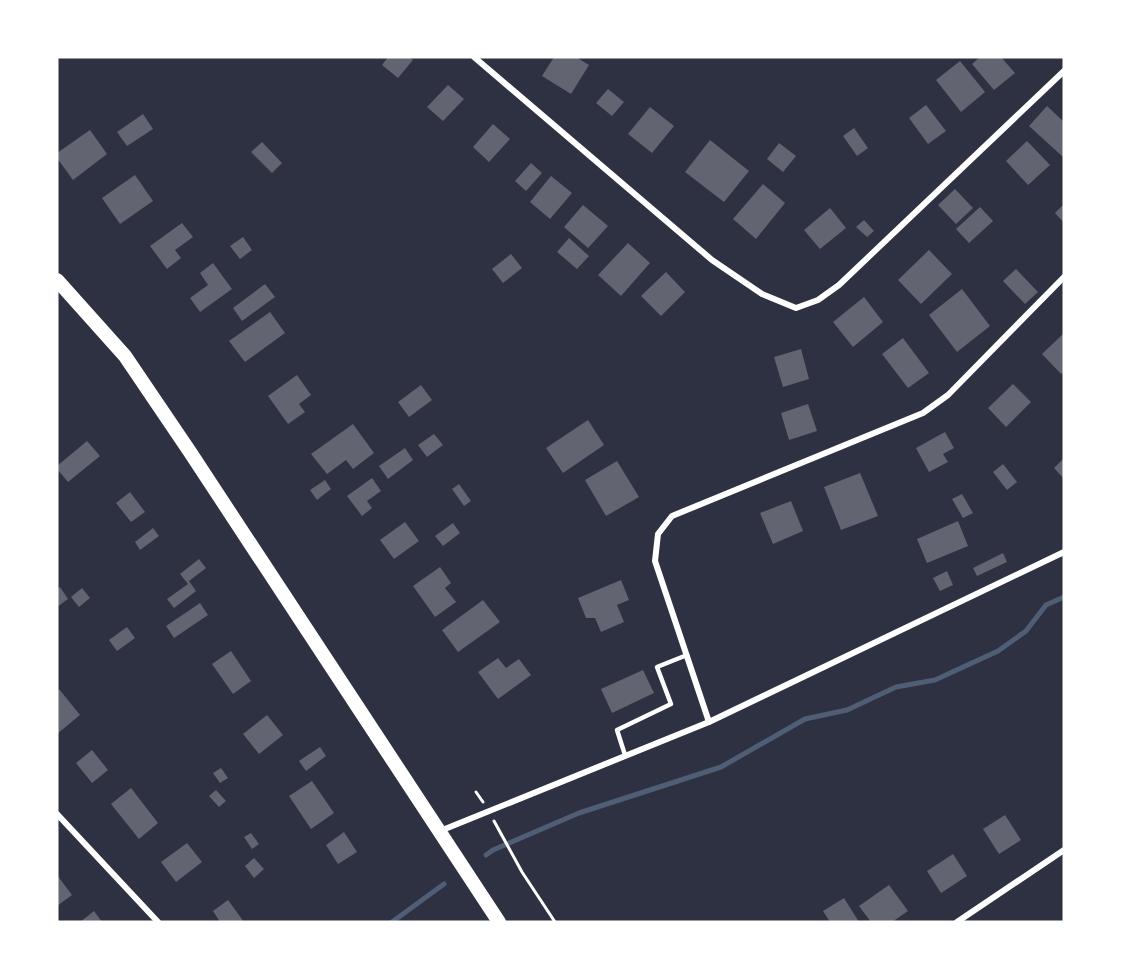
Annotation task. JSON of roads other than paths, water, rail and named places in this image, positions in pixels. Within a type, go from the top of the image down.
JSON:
[{"type":"main road","points":[[57,280],[124,356],[190,452],[499,922]]},
{"type":"street","points":[[474,57],[712,260],[762,294],[796,308],[818,300],[839,285],[1064,71]]},
{"type":"street","points":[[710,722],[655,561],[658,534],[672,516],[923,413],[948,395],[1064,277]]},
{"type":"street","points":[[440,831],[710,722],[1064,552]]},
{"type":"street","points":[[57,814],[158,922]]},
{"type":"street","points":[[957,922],[1064,850]]},
{"type":"lane","points":[[625,755],[616,730],[671,704],[657,667],[687,655]]},
{"type":"waterway","points":[[486,855],[579,813],[721,767],[805,719],[847,710],[896,687],[935,680],[998,651],[1026,631],[1046,605],[1064,597]]},
{"type":"waterway","points":[[392,922],[444,884]]}]
